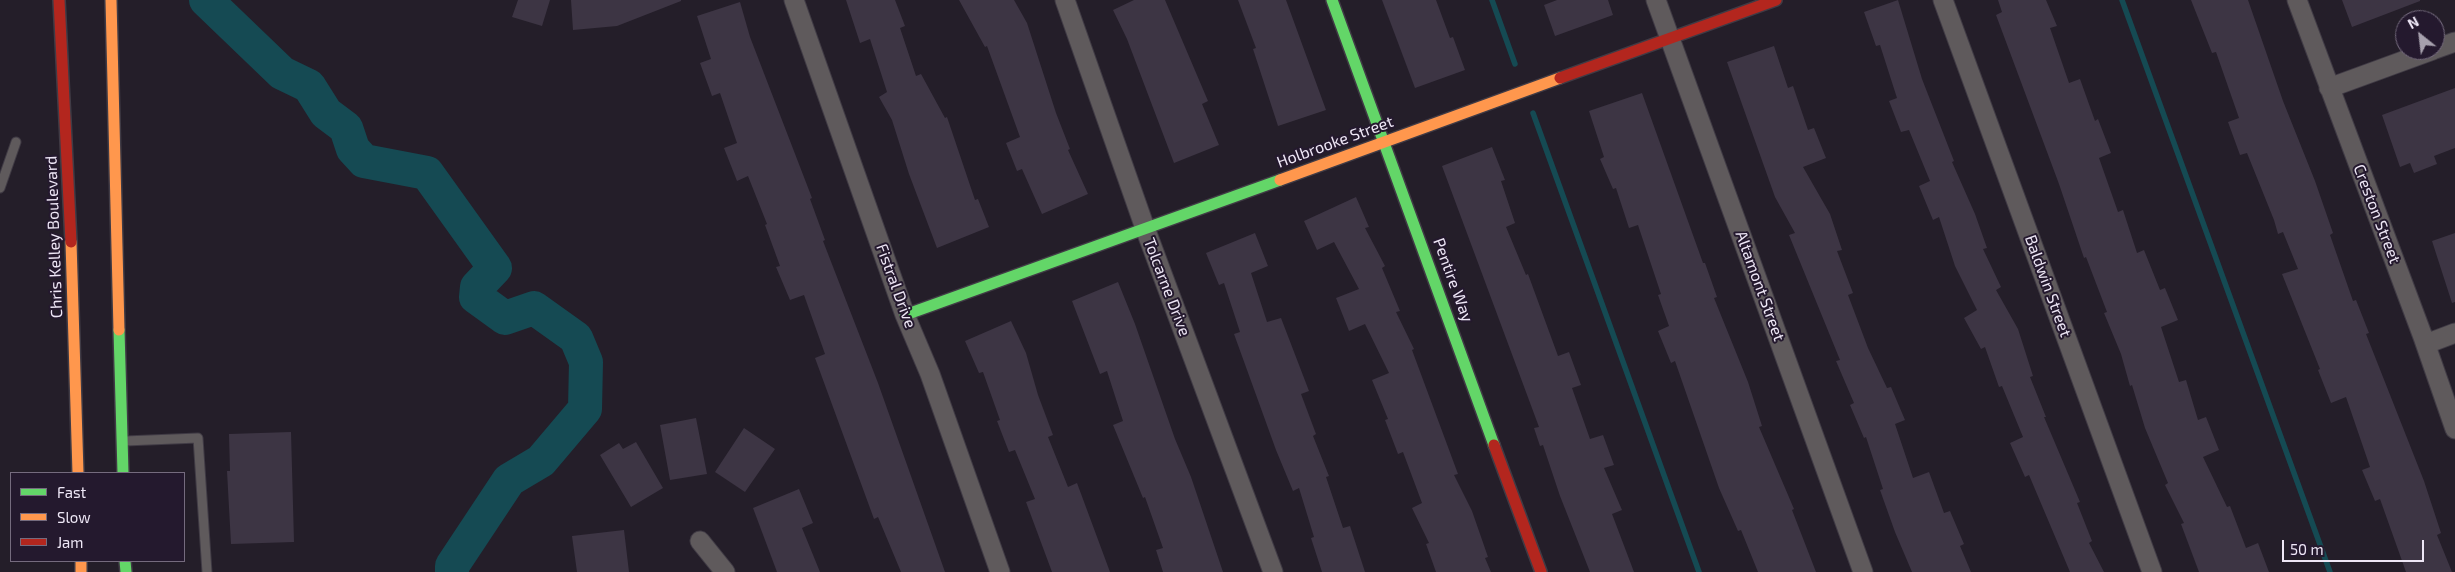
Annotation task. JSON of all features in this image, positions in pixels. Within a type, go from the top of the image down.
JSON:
[{"type":"street","name":"Chris Kelley Boulevard","points":[[59,0],[68,149],[78,472]]},
{"type":"street","points":[[111,0],[123,472]]},
{"type":"street","name":"Fistral Drive","points":[[794,0],[905,315],[930,374],[1000,572]]},
{"type":"street","name":"Tolcarne Drive","points":[[1065,0],[1145,228],[1273,572]]},
{"type":"street","name":"Pentire Way","points":[[1332,0],[1541,572]]},
{"type":"street","name":"Altamont Street","points":[[1656,0],[1862,572]]},
{"type":"street","name":"Holbrooke Street","points":[[905,315],[1776,0]]},
{"type":"street","name":"Baldwin Street","points":[[1943,0],[2152,572]]},
{"type":"street","name":"Creston Street","points":[[2297,0],[2426,344],[2455,429]]},
{"type":"street","points":[[2330,88],[2407,60]]},
{"type":"street","points":[[2426,344],[2455,333]]},
{"type":"street","points":[[700,541],[725,572]]},
{"type":"lane","points":[[0,188],[16,142]]},
{"type":"lane","points":[[122,441],[198,438],[207,572]]},
{"type":"building","points":[[518,0],[550,0],[542,26],[512,17]]},
{"type":"building","points":[[571,0],[681,1],[617,26],[573,30]]},
{"type":"building","points":[[846,0],[895,0],[905,26],[900,28],[916,76],[921,74],[945,118],[947,117],[975,200],[978,199],[989,227],[937,248],[909,174],[892,120],[879,97],[887,92],[870,39],[860,43]]},
{"type":"building","points":[[959,0],[1014,0],[1027,23],[1056,113],[1070,149],[1068,150],[1088,194],[1042,214],[1022,169],[1017,171],[1006,143],[1020,137],[987,46],[985,47]]},
{"type":"building","points":[[1134,0],[1165,0],[1208,101],[1202,104],[1219,145],[1174,163],[1127,39],[1113,10]]},
{"type":"building","points":[[1238,0],[1286,0],[1326,110],[1278,126],[1253,49],[1256,48]]},
{"type":"building","points":[[1382,0],[1436,0],[1450,38],[1453,37],[1465,70],[1415,88]]},
{"type":"building","points":[[1557,0],[1608,0],[1613,15],[1555,36],[1544,5]]},
{"type":"building","points":[[1898,0],[1922,79],[1954,161],[1952,162],[1975,214],[1987,248],[1983,249],[2001,287],[1996,290],[2018,329],[2033,376],[2030,377],[2046,417],[2044,417],[2080,502],[2077,503],[2092,541],[2089,543],[2104,572],[2070,572],[2029,475],[2025,477],[2010,443],[2023,437],[2002,386],[1999,387],[1985,347],[1981,349],[1964,318],[1977,310],[1955,266],[1939,217],[1933,220],[1919,186],[1930,181],[1909,130],[1901,132],[1889,101],[1897,98],[1880,45],[1876,46],[1864,12]]},
{"type":"building","points":[[1998,0],[2046,0],[2057,26],[2050,28],[2069,83],[2080,79],[2095,121],[2098,119],[2111,153],[2099,158],[2118,212],[2123,210],[2137,253],[2144,250],[2160,290],[2165,288],[2178,320],[2161,327],[2179,382],[2186,380],[2198,420],[2206,417],[2219,450],[2203,457],[2227,507],[2230,506],[2246,548],[2258,543],[2269,572],[2199,572],[2181,524],[2184,523],[2165,485],[2168,483],[2145,428],[2132,385],[2130,386],[2121,354],[2104,313],[2107,312],[2086,257],[2084,258],[2059,184],[1996,15],[2002,12]]},
{"type":"building","points":[[2191,0],[2248,0],[2283,101],[2315,181],[2333,233],[2330,235],[2353,301],[2356,300],[2369,333],[2366,334],[2424,481],[2441,533],[2437,535],[2452,572],[2406,572],[2380,499],[2375,501],[2362,470],[2370,467],[2346,397],[2331,403],[2318,370],[2320,369],[2282,274],[2298,269],[2283,232],[2278,234],[2247,153],[2240,155],[2228,122],[2239,118],[2216,52],[2212,53]]},
{"type":"building","points":[[2342,0],[2420,0],[2420,1],[2352,27]]},
{"type":"building","points":[[740,2],[750,37],[812,198],[810,199],[825,240],[823,241],[878,383],[945,572],[901,572],[878,517],[874,519],[815,358],[825,354],[804,295],[790,300],[776,267],[780,266],[765,225],[767,224],[748,176],[737,181],[724,148],[737,143],[720,93],[712,96],[700,63],[711,59],[697,16]]},
{"type":"building","points":[[1774,46],[1788,88],[1793,86],[1808,130],[1814,128],[1826,158],[1803,167],[1830,214],[1842,250],[1837,251],[1853,293],[1848,295],[1868,348],[1887,388],[1891,387],[1905,420],[1895,424],[1913,478],[1929,472],[1944,513],[1950,511],[1964,544],[1960,546],[1971,572],[1912,572],[1895,532],[1880,490],[1883,489],[1866,437],[1864,438],[1850,405],[1854,403],[1836,361],[1840,360],[1789,235],[1795,233],[1775,197],[1727,62]]},
{"type":"building","points":[[2455,88],[2455,148],[2434,156],[2437,164],[2414,173],[2410,163],[2400,167],[2382,115]]},
{"type":"building","points":[[1642,93],[1717,297],[1714,298],[1748,382],[1762,426],[1759,427],[1794,509],[1792,510],[1816,572],[1758,572],[1741,530],[1738,531],[1719,488],[1675,361],[1671,363],[1658,331],[1669,326],[1658,295],[1661,294],[1638,225],[1629,228],[1616,188],[1613,189],[1600,159],[1604,157],[1589,111]]},
{"type":"building","points":[[1492,147],[1505,180],[1501,181],[1515,223],[1506,227],[1526,275],[1528,274],[1558,356],[1569,352],[1581,385],[1572,388],[1590,439],[1603,435],[1614,465],[1604,468],[1622,510],[1612,514],[1634,572],[1590,572],[1560,496],[1543,445],[1540,446],[1534,428],[1539,427],[1442,166]]},
{"type":"building","points":[[1356,197],[1369,227],[1365,228],[1385,266],[1382,268],[1400,311],[1396,312],[1414,349],[1412,350],[1458,474],[1454,475],[1472,511],[1488,557],[1485,558],[1491,572],[1436,572],[1426,544],[1429,543],[1412,508],[1422,503],[1403,452],[1398,454],[1385,420],[1388,419],[1372,380],[1389,373],[1365,324],[1349,331],[1336,298],[1359,289],[1334,242],[1317,250],[1304,221]]},
{"type":"building","points":[[1255,233],[1268,266],[1251,273],[1267,322],[1281,318],[1309,391],[1301,394],[1316,434],[1313,436],[1329,476],[1326,477],[1343,528],[1350,526],[1365,572],[1322,572],[1311,538],[1314,537],[1299,488],[1293,491],[1276,450],[1234,334],[1240,332],[1224,283],[1219,285],[1206,253]]},
{"type":"building","points":[[2455,233],[2455,302],[2452,303],[2432,241]]},
{"type":"building","points":[[1118,282],[1135,324],[1175,439],[1191,477],[1223,572],[1163,572],[1156,550],[1163,548],[1145,497],[1143,498],[1113,425],[1123,421],[1107,371],[1100,374],[1072,301]]},
{"type":"building","points":[[1011,321],[1026,353],[1038,395],[1053,435],[1048,437],[1068,487],[1077,483],[1110,572],[1052,572],[1026,502],[1035,499],[1015,450],[1009,452],[997,421],[1000,420],[983,372],[979,373],[965,341]]},
{"type":"building","points":[[696,418],[707,474],[670,480],[660,425]]},
{"type":"building","points":[[744,428],[775,449],[745,492],[715,472]]},
{"type":"building","points":[[291,432],[294,542],[231,544],[227,471],[230,471],[229,434]]},
{"type":"building","points":[[636,442],[663,488],[631,507],[600,455],[619,443],[623,449]]},
{"type":"building","points":[[799,489],[813,523],[802,528],[820,572],[777,572],[753,508]]},
{"type":"building","points":[[624,530],[629,572],[577,572],[572,536]]},
{"type":"waterway","points":[[206,0],[282,73],[309,86],[326,113],[346,128],[353,149],[364,161],[427,173],[495,268],[477,287],[476,297],[505,318],[534,308],[576,338],[586,362],[585,409],[541,461],[509,480],[452,566],[452,572]]},
{"type":"waterway","points":[[1492,0],[1515,64]]},
{"type":"waterway","points":[[2122,0],[2330,572]]},
{"type":"waterway","points":[[1533,113],[1699,572]]},
{"type":"traffic: fast","points":[[1332,0],[1494,445]]},
{"type":"traffic: fast","points":[[905,315],[1280,180]]},
{"type":"traffic: fast","points":[[119,330],[123,472]]},
{"type":"traffic: fast","points":[[125,562],[126,572]]},
{"type":"traffic: slow","points":[[111,0],[119,330]]},
{"type":"traffic: slow","points":[[1280,180],[1560,78]]},
{"type":"traffic: slow","points":[[71,242],[78,472]]},
{"type":"traffic: slow","points":[[81,562],[81,572]]},
{"type":"traffic: jam","points":[[59,0],[71,242]]},
{"type":"traffic: jam","points":[[1560,78],[1776,0]]},
{"type":"traffic: jam","points":[[1494,445],[1541,572]]}]
